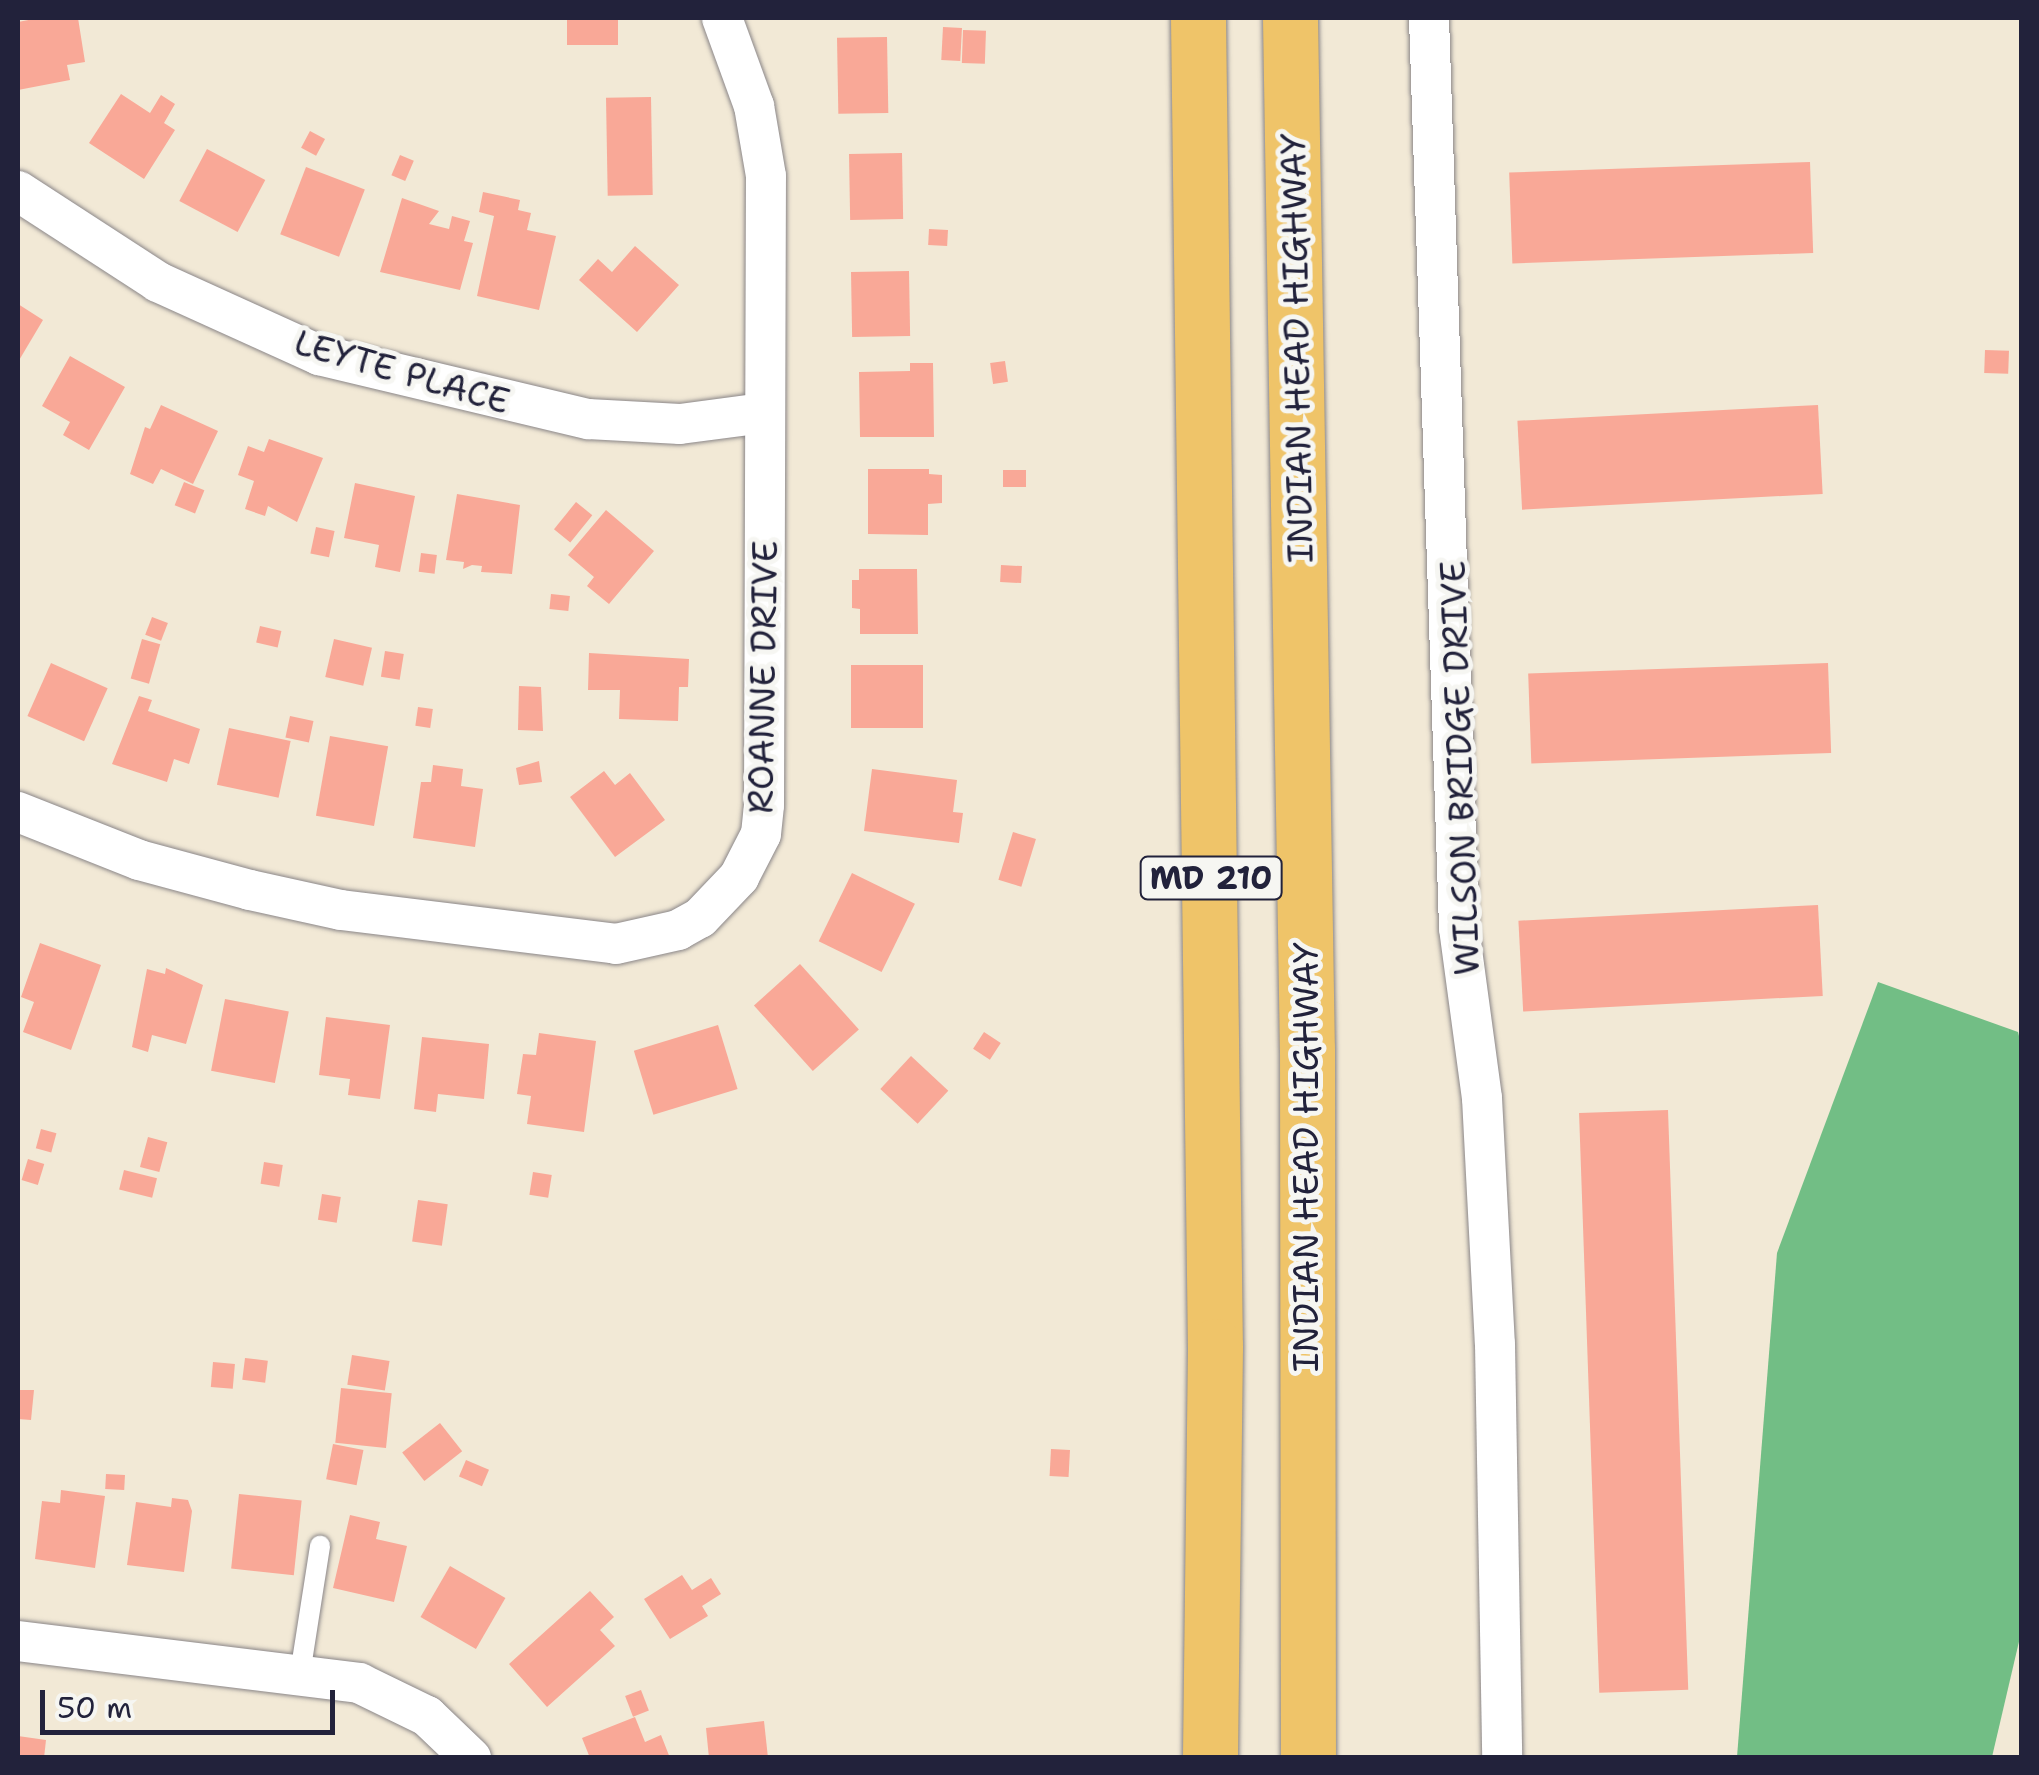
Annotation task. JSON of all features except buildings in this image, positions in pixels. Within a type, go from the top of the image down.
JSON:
[{"type":"highway","name":"MD 210","points":[[1198,18],[1214,1327],[1210,1758]]},
{"type":"highway","name":"INDIAN HEAD HIGHWAY","points":[[1290,18],[1307,1068],[1308,1758]]},
{"type":"street","name":"ROANNE DRIVE","points":[[18,812],[138,860],[342,910],[616,944],[689,924],[740,878],[761,834],[763,140],[722,18]]},
{"type":"street","name":"WILSON BRIDGE DRIVE","points":[[1429,18],[1460,928],[1482,1098],[1495,1344],[1502,1758]]},
{"type":"street","name":"LEYTE PLACE","points":[[18,191],[158,282],[320,355],[588,419],[680,424],[764,413]]},
{"type":"street","points":[[18,1641],[300,1674],[385,1692],[427,1716],[471,1758]]},
{"type":"lane","points":[[300,1674],[320,1546]]},
{"type":"green space","points":[[1878,982],[2018,1032],[2021,1044],[2021,1633],[1992,1757],[1737,1757],[1777,1253]]}]
